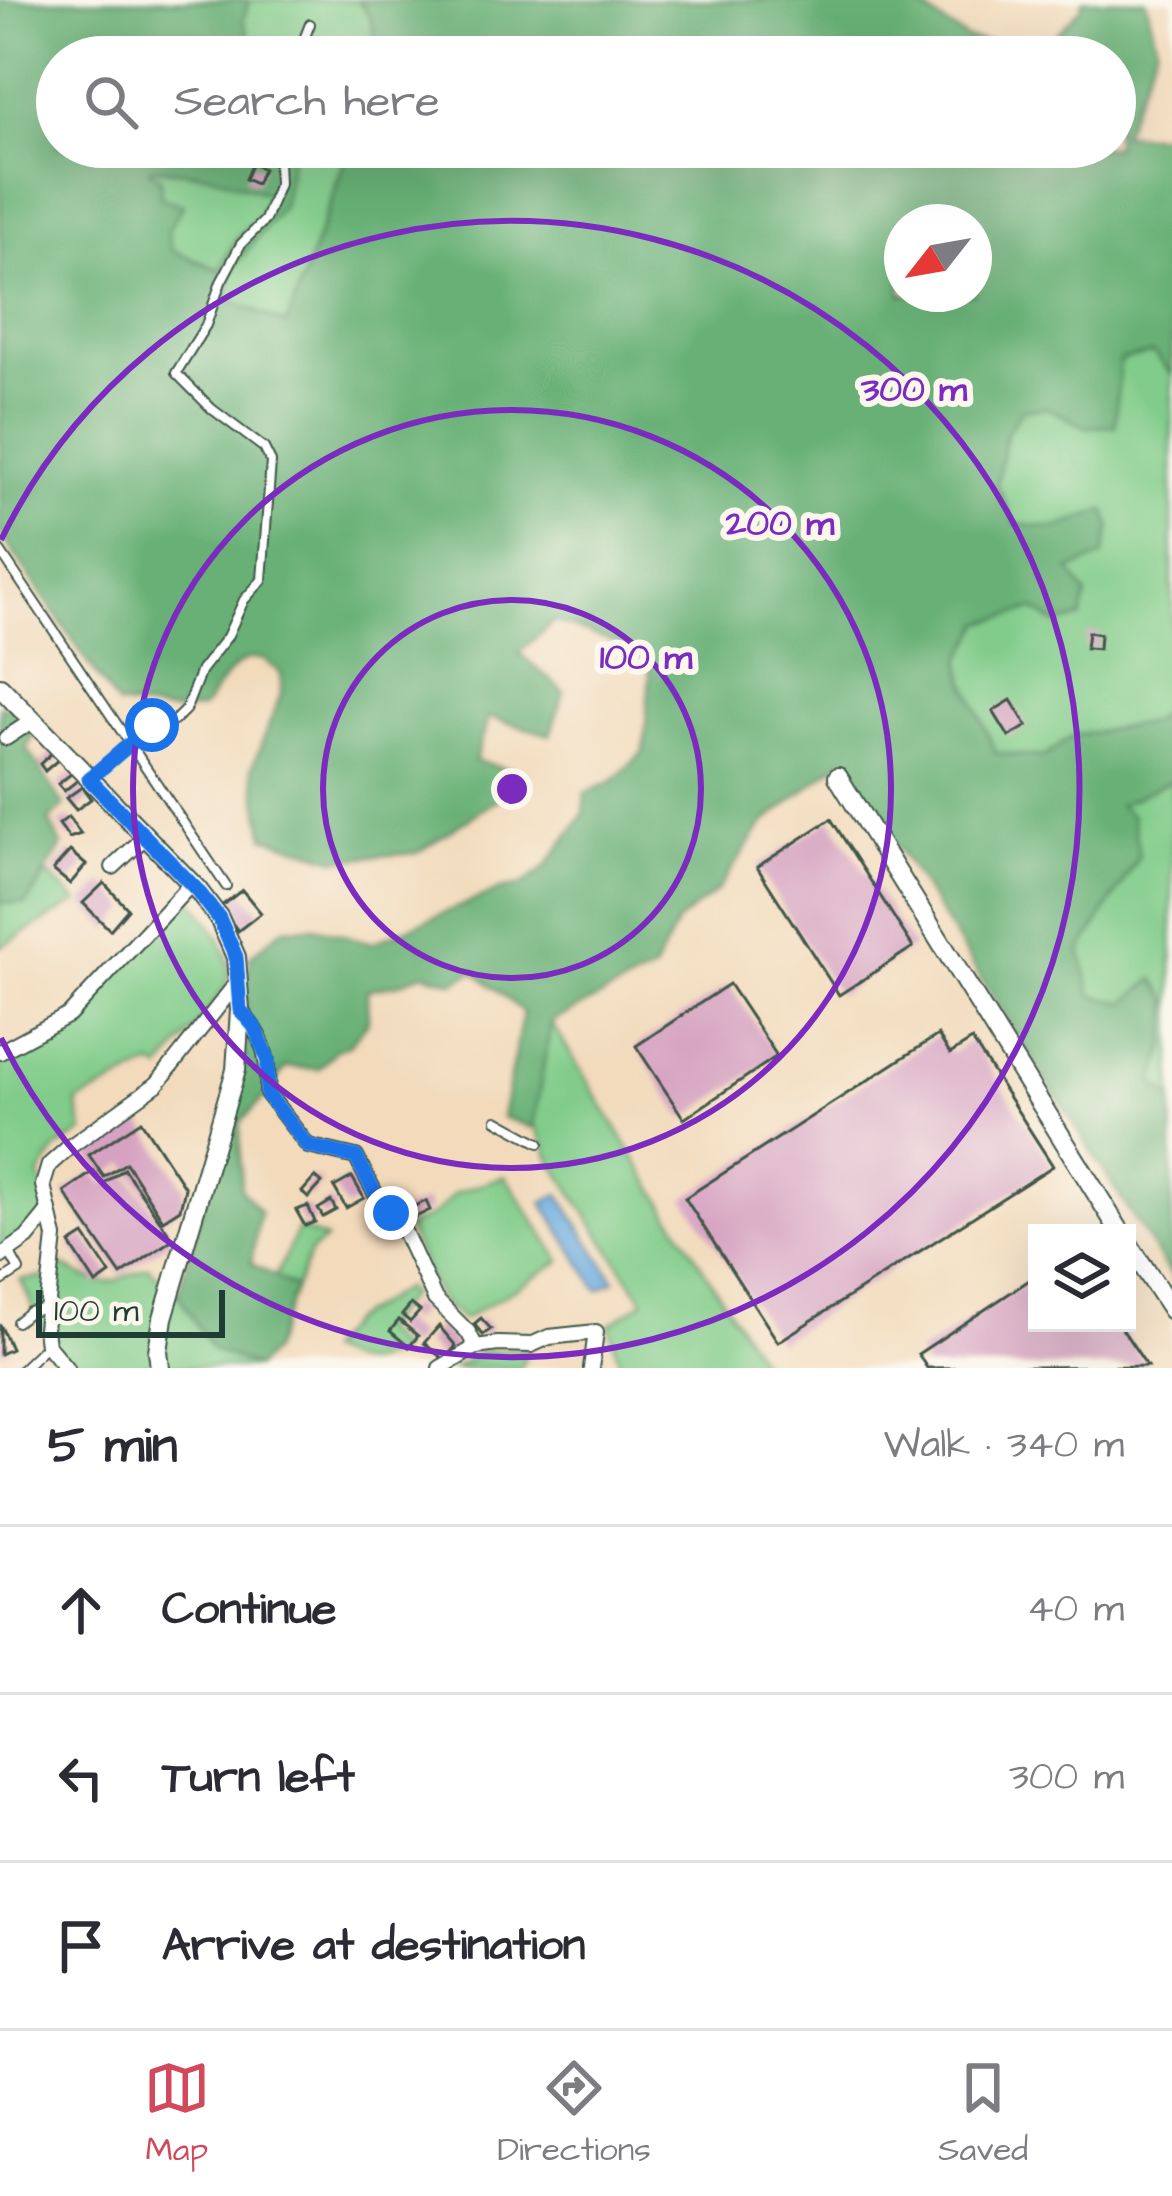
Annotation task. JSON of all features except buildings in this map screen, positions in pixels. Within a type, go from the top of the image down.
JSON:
[{"type":"street","points":[[0,687],[191,884],[219,918],[236,957],[240,1010],[236,1070],[163,1318],[160,1368]]},
{"type":"street","points":[[6,738],[32,721]]},
{"type":"street","points":[[838,777],[1115,1224]]},
{"type":"street","points":[[113,867],[146,837]]},
{"type":"street","points":[[0,1052],[69,1015],[191,884]]},
{"type":"street","points":[[66,1368],[46,1345],[55,1238],[43,1185],[49,1166],[158,1084],[239,980]]},
{"type":"street","points":[[240,1010],[254,1026],[268,1059],[267,1094],[308,1146],[356,1157],[382,1206],[401,1225],[435,1299],[468,1332],[476,1347]]},
{"type":"street","points":[[4,1255],[27,1238],[49,1211]]},
{"type":"street","points":[[1136,1256],[1172,1310]]},
{"type":"street","points":[[440,1368],[476,1347],[530,1345],[549,1337],[596,1332],[591,1368]]},
{"type":"lane","points":[[306,36],[310,25]]},
{"type":"lane","points":[[89,779],[152,725],[174,721],[186,709],[201,670],[227,638],[244,600],[262,580],[271,462],[264,448],[212,409],[176,373],[206,325],[241,244],[265,220],[279,184],[279,168]]},
{"type":"lane","points":[[0,551],[226,886]]},
{"type":"lane","points":[[497,1120],[539,1143]]},
{"type":"lane","points":[[0,1282],[19,1270],[4,1255]]},
{"type":"lane","points":[[17,1322],[28,1312],[47,1307]]},
{"type":"lane","points":[[23,1368],[46,1345]]},
{"type":"green space","points":[[0,0],[249,0],[243,20],[248,36],[36,36],[36,168],[150,168],[289,168],[283,206],[234,266],[224,297],[286,325],[343,168],[1136,168],[1136,135],[1172,136],[1172,374],[1153,353],[1120,360],[1115,426],[1086,427],[1048,408],[1022,409],[1006,434],[997,484],[1015,524],[1056,528],[1105,510],[1111,527],[1103,556],[1070,570],[1086,595],[1081,618],[1056,624],[1034,609],[982,623],[961,660],[996,753],[1044,757],[1073,736],[1152,722],[1172,706],[1172,780],[1119,805],[1132,816],[1139,856],[1081,951],[1091,995],[1125,1003],[1154,979],[1169,1000],[1166,1044],[1154,1084],[1172,1099],[1172,1278],[842,760],[763,824],[717,891],[677,922],[653,971],[551,1022],[533,1128],[502,1117],[523,1012],[474,971],[454,982],[423,973],[367,990],[368,1021],[349,1045],[336,1050],[319,1069],[286,1067],[240,1123],[241,1189],[260,1212],[251,1263],[295,1288],[271,1352],[256,1367],[213,1350],[178,1294],[246,1049],[251,955],[284,928],[315,927],[372,943],[522,885],[545,868],[584,814],[585,793],[613,781],[644,751],[650,673],[645,657],[554,621],[519,653],[564,692],[550,735],[489,717],[475,761],[522,772],[506,794],[417,853],[336,859],[265,837],[252,768],[281,694],[281,674],[264,660],[254,658],[236,666],[202,709],[172,712],[117,705],[0,533]],"holes":[[[150,168],[213,175],[270,195],[219,270],[171,250],[168,229],[183,205],[161,198],[160,178]]]},
{"type":"green space","points":[[249,0],[357,0],[368,13],[373,36],[248,36],[243,20]]},
{"type":"green space","points":[[357,0],[910,0],[963,36],[373,36],[368,13]]},
{"type":"green space","points":[[1083,0],[1146,0],[1157,46],[1136,99],[1136,36],[1054,36]]},
{"type":"green space","points":[[150,168],[213,175],[271,194],[258,219],[237,238],[220,270],[171,250]]},
{"type":"green space","points":[[289,168],[342,168],[287,325],[224,298],[234,266],[283,206]]},
{"type":"green space","points":[[1099,330],[1172,337],[1172,1128],[1069,1006],[1061,768],[979,764],[940,658],[994,535],[992,427]]},
{"type":"green space","points":[[0,706],[11,708],[34,734],[27,748],[64,806],[49,821],[62,846],[26,904],[0,902]]},
{"type":"green space","points":[[47,873],[77,902],[0,947],[0,902],[26,904]]},
{"type":"green space","points":[[189,896],[223,946],[229,968],[225,986],[161,1070],[153,1065],[77,1102],[83,1132],[57,1148],[40,1175],[49,1211],[0,1251],[0,1060],[66,1025]]},
{"type":"green space","points":[[551,1022],[765,1368],[621,1368],[609,1325],[644,1301],[551,1160],[533,1121]]},
{"type":"green space","points":[[505,1176],[561,1261],[462,1320],[439,1300],[407,1227],[435,1214],[455,1193]]},
{"type":"green space","points":[[298,1229],[326,1239],[311,1251],[295,1288],[275,1277]]},
{"type":"green space","points":[[62,1265],[105,1283],[148,1267],[178,1294],[213,1350],[256,1367],[67,1368],[46,1337],[21,1280],[54,1276]]},
{"type":"green space","points":[[405,1288],[410,1294],[380,1330],[400,1350],[363,1364],[325,1351],[349,1322]]},
{"type":"green space","points":[[527,1350],[521,1368],[453,1368],[483,1351]]},
{"type":"water","points":[[559,1194],[615,1281],[598,1290],[543,1203]]},
{"type":"route","points":[[152,725],[89,779],[219,918],[236,957],[240,1010],[254,1026],[268,1059],[267,1094],[308,1146],[356,1157],[382,1206],[391,1213]]}]
